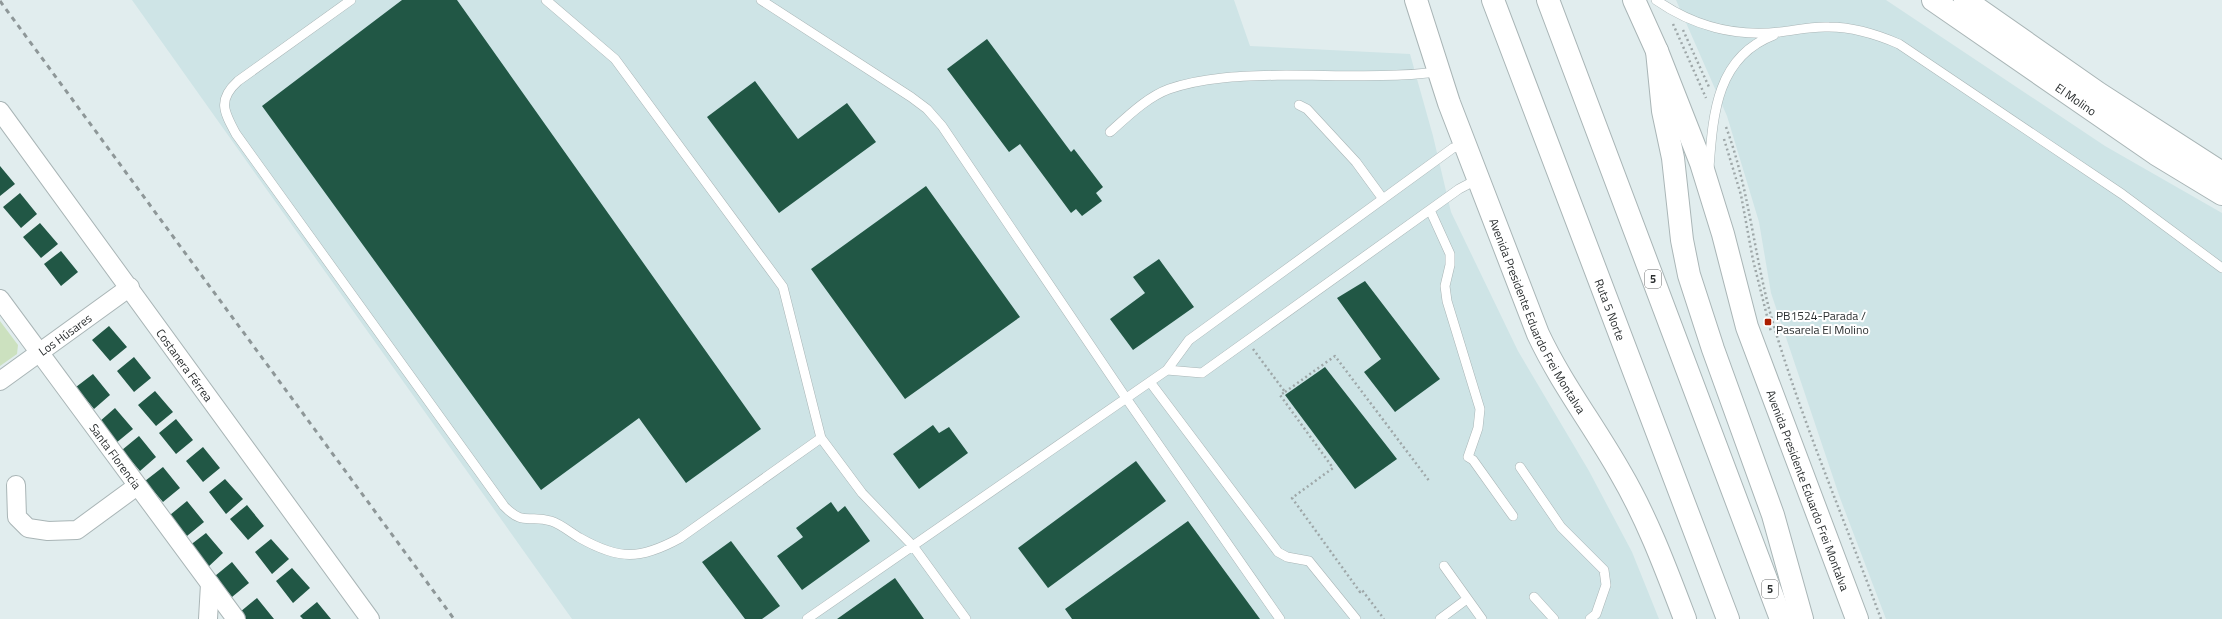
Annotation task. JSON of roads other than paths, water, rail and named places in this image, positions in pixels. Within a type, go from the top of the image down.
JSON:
[{"type":"main road","name":"Ruta 5 Norte","points":[[1493,0],[1728,619]]},
{"type":"main road","name":"5","points":[[1548,0],[1781,619]]},
{"type":"main road","name":"Avenida Presidente Eduardo Frei Montalva","points":[[1634,0],[1657,51],[1708,183],[1747,327],[1857,619]]},
{"type":"main road","name":"El Molino","points":[[1933,0],[2156,154],[2222,194]]},
{"type":"main road","name":"El Molino","points":[[1965,0],[2098,93],[2182,149],[2222,173]]},
{"type":"main road","name":"Avenida Presidente Eduardo Frei Montalva","points":[[1419,6],[1438,72],[1538,334],[1553,365],[1603,442],[1629,488],[1652,536],[1685,619]]},
{"type":"main road","points":[[1657,51],[1663,111],[1672,158],[1682,240],[1689,275],[1713,349],[1773,515],[1802,619]]},
{"type":"street","name":"Costanera Férrea","points":[[0,111],[130,287],[370,619]]},
{"type":"street","name":"Los Húsares","points":[[0,381],[130,287]]},
{"type":"street","name":"Santa Florencia","points":[[0,300],[236,619]]},
{"type":"street","points":[[16,485],[17,517],[28,528],[48,531],[77,530],[137,486]]},
{"type":"street","points":[[208,619],[210,584]]},
{"type":"lane","points":[[351,0],[233,85],[228,90],[224,101],[224,112],[236,134],[250,154],[504,506],[513,515],[523,520],[551,521],[598,548],[616,554],[637,554],[658,550],[680,538],[821,438]]},
{"type":"lane","points":[[546,0],[615,59],[783,287],[821,438],[862,493],[913,546],[966,619]]},
{"type":"lane","points":[[761,0],[927,109],[942,126],[1126,398],[1280,619]]},
{"type":"lane","points":[[1656,0],[1674,12],[1696,22],[1729,31],[1746,33],[1781,32],[1812,27],[1844,28],[1869,33],[1899,44],[2122,194],[2222,268]]},
{"type":"lane","points":[[1708,183],[1716,103],[1726,79],[1740,58],[1759,42],[1781,32]]},
{"type":"lane","points":[[1110,132],[1144,104],[1167,90],[1199,81],[1253,76],[1405,74],[1438,72]]},
{"type":"lane","points":[[1299,106],[1307,109],[1356,162],[1383,199]]},
{"type":"lane","points":[[807,619],[1167,370],[1189,340],[1454,148],[1465,146]]},
{"type":"lane","points":[[1167,370],[1202,372],[1459,189],[1478,179]]},
{"type":"lane","points":[[1430,210],[1450,254],[1450,265],[1445,286],[1447,301],[1480,409],[1478,428],[1468,457],[1472,460],[1513,516]]},
{"type":"lane","points":[[1150,382],[1278,552],[1287,557],[1309,561],[1356,619]]},
{"type":"lane","points":[[1520,467],[1561,527],[1604,570],[1606,585],[1596,614],[1590,619]]},
{"type":"lane","points":[[1444,566],[1482,619]]},
{"type":"lane","points":[[1534,597],[1554,619]]},
{"type":"lane","points":[[1440,619],[1468,599]]},
{"type":"railway","points":[[0,1],[454,619]]},
{"type":"place","name":"PB1524-Parada / Pasarela El Molino","points":[[1768,322]]}]
